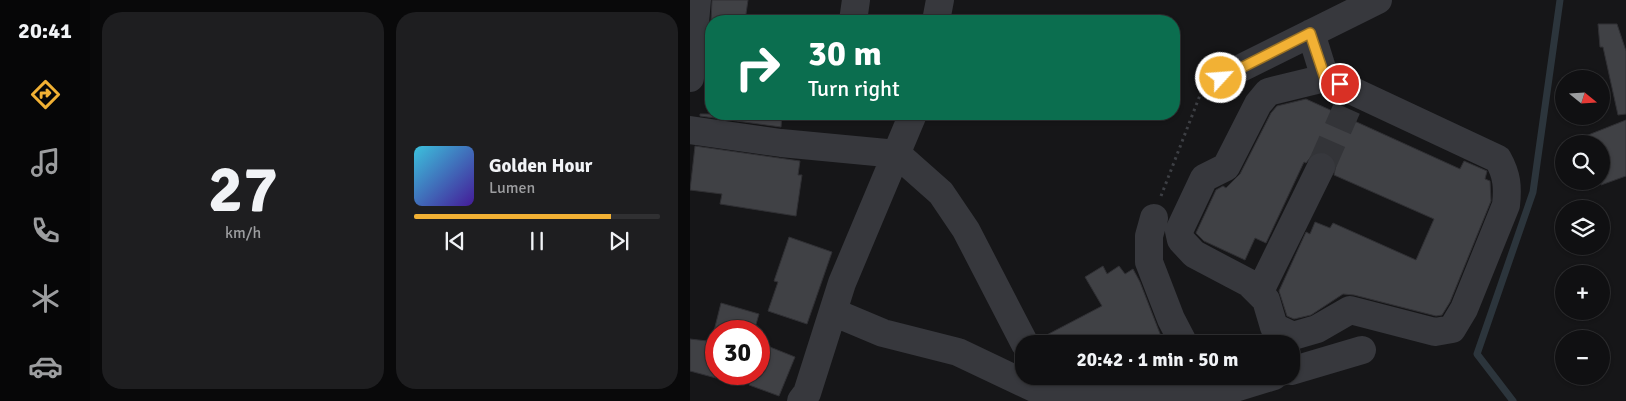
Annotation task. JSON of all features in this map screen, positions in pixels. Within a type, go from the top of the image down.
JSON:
[{"type":"street","points":[[690,78],[697,0]]},
{"type":"street","points":[[855,15],[856,0]]},
{"type":"street","points":[[937,15],[940,0]]},
{"type":"street","points":[[1221,78],[1378,0]]},
{"type":"street","points":[[1310,33],[1325,78],[1351,100],[1498,159],[1506,174],[1508,191],[1506,205],[1464,308],[1452,329],[1435,332],[1350,310],[1317,329],[1292,336],[1274,327],[1266,300],[1250,283],[1194,254],[1182,240],[1179,231],[1182,221],[1204,178],[1226,167],[1258,104],[1268,92],[1325,78]]},
{"type":"street","points":[[801,401],[807,393],[842,283],[911,120]]},
{"type":"street","points":[[690,130],[781,143],[897,154],[941,193],[966,230],[1020,335]]},
{"type":"street","points":[[1259,293],[1321,167]]},
{"type":"street","points":[[1154,218],[1149,236],[1149,262],[1171,319],[1179,335]]},
{"type":"street","points":[[833,312],[883,333],[958,352],[1050,391],[1153,385]]},
{"type":"street","points":[[1300,368],[1362,350]]},
{"type":"street","points":[[1220,385],[1235,388],[1245,385]]},
{"type":"path","points":[[1154,218],[1200,92],[1221,78]]},
{"type":"building","points":[[712,0],[748,0],[746,15],[711,15]]},
{"type":"building","points":[[1598,24],[1617,24],[1626,51],[1626,114],[1618,115],[1610,79],[1610,70],[1608,70],[1603,47],[1600,47]]},
{"type":"building","points":[[1306,99],[1460,169],[1464,161],[1487,171],[1485,179],[1490,181],[1491,201],[1450,302],[1442,315],[1436,316],[1354,295],[1343,294],[1311,315],[1294,319],[1287,316],[1279,291],[1306,232],[1310,234],[1315,222],[1330,228],[1333,223],[1416,260],[1434,219],[1334,175],[1336,165],[1334,158],[1327,153],[1319,152],[1313,154],[1306,163],[1304,162],[1266,243],[1255,238],[1245,260],[1204,241],[1196,233],[1216,190],[1223,186],[1226,188],[1240,174],[1271,113],[1277,106]]},
{"type":"building","points":[[729,120],[782,120],[781,127]]},
{"type":"building","points":[[1626,120],[1626,176],[1610,182],[1610,135],[1588,135]]},
{"type":"building","points":[[695,146],[800,161],[798,175],[802,175],[796,216],[720,204],[722,194],[690,190]]},
{"type":"building","points":[[789,237],[832,252],[807,324],[768,311],[778,282],[774,281]]},
{"type":"building","points":[[1103,266],[1107,274],[1119,266],[1125,274],[1133,269],[1161,335],[1047,335],[1102,306],[1085,277]]},
{"type":"building","points":[[721,303],[759,314],[757,320],[717,320]]},
{"type":"building","points":[[690,339],[705,341],[705,375],[690,371]]},
{"type":"building","points":[[770,347],[795,357],[779,396],[749,385],[770,385]]},
{"type":"waterway","points":[[1513,401],[1477,354],[1533,192],[1560,0]]},
{"type":"tunnel","points":[[1321,167],[1347,108]]},
{"type":"route","points":[[1221,78],[1310,33],[1325,78],[1340,84]]}]
